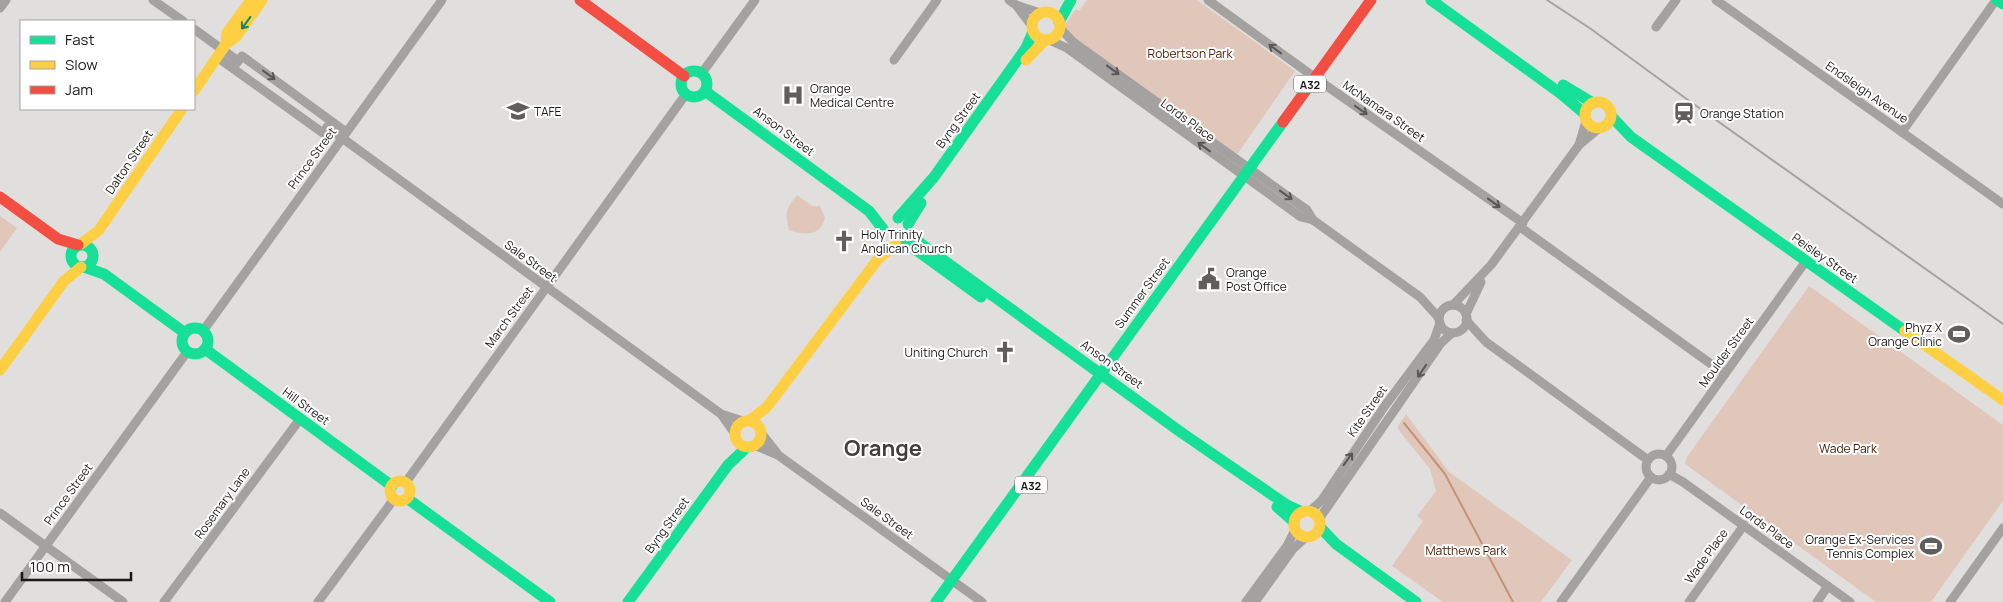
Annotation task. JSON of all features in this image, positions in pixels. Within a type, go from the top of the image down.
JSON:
[{"type":"main road","points":[[222,50],[227,33],[251,0]]},
{"type":"main road","points":[[195,90],[222,50],[236,37],[262,0]]},
{"type":"main road","points":[[580,0],[684,76]]},
{"type":"main road","points":[[1061,0],[1034,18],[1033,29],[1040,39],[1047,40],[1056,36],[1071,0]]},
{"type":"main road","name":"Summer Street","points":[[1318,80],[1370,0]]},
{"type":"main road","name":"Summer Street","points":[[947,602],[956,583],[1249,174],[1318,80],[1381,0]]},
{"type":"main road","points":[[1431,0],[1560,93],[1586,118],[1591,127],[1601,128],[1611,121],[1611,112],[1606,105],[1593,103],[1566,87],[1445,0]]},
{"type":"main road","points":[[1997,0],[2003,4]]},
{"type":"main road","points":[[1044,13],[1056,16],[1060,25]]},
{"type":"main road","name":"Byng Street","points":[[754,426],[878,259],[922,192],[1026,48],[1033,29]]},
{"type":"main road","name":"Byng Street","points":[[897,231],[915,212],[1032,52],[1047,40]]},
{"type":"main road","points":[[690,71],[702,73],[707,79],[705,91],[694,97],[686,94],[682,87],[684,76],[690,71]]},
{"type":"main road","name":"Anson Street","points":[[705,91],[897,231],[920,243],[1288,515],[1297,534],[1312,524]]},
{"type":"main road","points":[[1586,118],[1588,108],[1593,103]]},
{"type":"main road","name":"Dalton Street","points":[[80,245],[99,230],[181,110]]},
{"type":"main road","name":"Peisley Street","points":[[1612,116],[1631,137],[2003,400]]},
{"type":"main road","name":"Peisley Street","points":[[1601,128],[1631,137]]},
{"type":"main road","points":[[0,198],[58,239],[88,246],[104,274]]},
{"type":"main road","name":"Dalton Street","points":[[92,254],[99,230]]},
{"type":"main road","points":[[58,239],[75,265],[104,274],[185,333]]},
{"type":"main road","points":[[64,281],[73,249],[80,245]]},
{"type":"main road","points":[[0,370],[64,281],[90,263],[92,254]]},
{"type":"main road","points":[[193,329],[203,331],[207,340],[205,349],[197,354],[188,352],[182,343],[185,333],[193,329]]},
{"type":"main road","name":"Hill Street","points":[[205,349],[392,486]]},
{"type":"main road","name":"Anson Street","points":[[1102,379],[1215,454],[1287,505],[1336,544],[1416,602]]},
{"type":"main road","points":[[738,426],[754,426],[759,441],[743,442],[738,426]]},
{"type":"main road","name":"Byng Street","points":[[628,602],[743,442]]},
{"type":"main road","points":[[398,481],[406,482],[410,488],[408,499],[401,502],[394,499],[390,493],[392,486],[398,481]]},
{"type":"main road","points":[[408,499],[550,602]]},
{"type":"main road","points":[[1294,526],[1312,524]]},
{"type":"main road","name":"Summer Street","points":[[936,602],[956,583]]},
{"type":"street","points":[[0,8],[6,0]]},
{"type":"street","points":[[153,0],[182,20]]},
{"type":"street","name":"Prince Street","points":[[203,331],[442,0]]},
{"type":"street","points":[[702,73],[755,0]]},
{"type":"street","points":[[894,60],[937,0]]},
{"type":"street","name":"McNamara Street","points":[[1208,0],[1725,374]]},
{"type":"street","points":[[1656,27],[1676,0]]},
{"type":"street","name":"Endsleigh Avenue","points":[[1716,0],[2003,204]]},
{"type":"street","points":[[1902,132],[1997,0]]},
{"type":"street","points":[[1012,3],[1044,13]]},
{"type":"street","points":[[1012,3],[1033,29]]},
{"type":"street","name":"Lords Place","points":[[1060,25],[1073,42],[1249,174],[1301,217],[1313,220],[1420,297],[1439,321]]},
{"type":"street","name":"Sale Street","points":[[195,30],[222,50],[236,65],[323,133],[329,124]]},
{"type":"street","name":"Lords Place","points":[[1047,40],[1067,48],[1249,174]]},
{"type":"street","name":"Sale Street","points":[[236,65],[242,56],[546,288],[721,414],[754,426],[778,454],[982,602]]},
{"type":"street","name":"March Street","points":[[406,482],[686,94]]},
{"type":"street","points":[[1579,145],[1586,118]]},
{"type":"street","points":[[1456,332],[1465,325],[1473,297],[1491,265],[1579,145],[1601,128]]},
{"type":"street","name":"Moulder Street","points":[[1666,456],[1806,261]]},
{"type":"street","points":[[1486,342],[1444,330],[1439,321],[1441,311],[1450,306],[1491,265]]},
{"type":"street","name":"Lords Place","points":[[1420,297],[1450,306]]},
{"type":"street","points":[[1450,306],[1461,308],[1486,342],[1648,460]]},
{"type":"street","name":"Kite Street","points":[[1312,524],[1322,500],[1384,407],[1434,340],[1439,321]]},
{"type":"street","name":"Kite Street","points":[[1255,602],[1441,343],[1456,332]]},
{"type":"street","name":"Prince Street","points":[[5,602],[188,352]]},
{"type":"street","name":"Sale Street","points":[[721,414],[743,442],[778,454]]},
{"type":"street","name":"Rosemary Lane","points":[[164,602],[300,419]]},
{"type":"street","points":[[1656,454],[1666,456],[1671,464],[1669,474],[1661,480],[1651,477],[1646,469],[1648,460],[1656,454]]},
{"type":"street","name":"Lords Place","points":[[1669,474],[1684,482],[1850,602]]},
{"type":"street","points":[[1561,602],[1651,477]]},
{"type":"street","points":[[318,602],[394,499]]},
{"type":"street","points":[[0,513],[123,602]]},
{"type":"street","name":"Wade Place","points":[[1688,602],[1744,525]]},
{"type":"street","points":[[1246,602],[1287,546],[1294,526]]},
{"type":"street","points":[[1950,602],[2003,528]]},
{"type":"street","points":[[1817,602],[1828,586]]},
{"type":"green space","name":"Robertson Park","points":[[1087,0],[1197,0],[1295,71],[1236,156],[1066,32],[1065,25],[1076,9],[1079,11]]},
{"type":"green space","points":[[797,195],[812,206],[820,206],[825,218],[823,224],[816,231],[806,234],[789,230],[787,211]]},
{"type":"green space","points":[[0,216],[17,228],[0,252]]},
{"type":"green space","name":"Wade Park","points":[[1809,286],[2003,425],[2003,501],[1931,602],[1876,602],[1685,464],[1687,457]]},
{"type":"green space","name":"Matthews Park","points":[[1406,414],[1449,472],[1572,560],[1541,602],[1443,602],[1392,566],[1423,521],[1417,516],[1436,491],[1430,469],[1397,428]]},
{"type":"waterway","points":[[1404,423],[1445,474],[1513,602]]},
{"type":"railway","points":[[1547,0],[1591,29],[2003,324]]},
{"type":"traffic: fast","points":[[1059,22],[1071,0]]},
{"type":"traffic: fast","points":[[1431,0],[1560,93],[1585,114]]},
{"type":"traffic: fast","points":[[1997,0],[2003,4]]},
{"type":"traffic: fast","points":[[898,218],[934,177],[1026,48],[1033,32]]},
{"type":"traffic: fast","points":[[694,71],[703,75],[707,84],[703,93],[694,97],[685,93],[681,84],[685,75],[694,71]]},
{"type":"traffic: fast","points":[[1563,85],[1593,103]]},
{"type":"traffic: fast","points":[[705,91],[869,211],[883,229]]},
{"type":"traffic: fast","points":[[1612,117],[1631,137],[1905,331]]},
{"type":"traffic: fast","points":[[936,602],[1283,122]]},
{"type":"traffic: fast","points":[[908,224],[921,203]]},
{"type":"traffic: fast","points":[[910,233],[920,243],[1182,433],[1287,505],[1302,512]]},
{"type":"traffic: fast","points":[[903,243],[919,252],[981,297]]},
{"type":"traffic: fast","points":[[82,245],[90,248],[93,256],[90,264],[82,267],[74,264],[71,256],[74,248],[82,245]]},
{"type":"traffic: fast","points":[[84,267],[104,274],[185,333]]},
{"type":"traffic: fast","points":[[195,328],[204,332],[208,341],[204,350],[195,354],[186,350],[182,341],[186,332],[195,328]]},
{"type":"traffic: fast","points":[[205,349],[392,486]]},
{"type":"traffic: fast","points":[[628,602],[728,465],[747,447]]},
{"type":"traffic: fast","points":[[408,499],[550,602]]},
{"type":"traffic: fast","points":[[1277,507],[1294,522]]},
{"type":"traffic: fast","points":[[1320,527],[1336,544],[1416,602]]},
{"type":"traffic: slow","points":[[226,44],[227,33],[251,0]]},
{"type":"traffic: slow","points":[[195,90],[226,44],[236,37],[262,0]]},
{"type":"traffic: slow","points":[[1046,12],[1056,16],[1060,26],[1056,36],[1046,40],[1036,36],[1032,26],[1036,16],[1046,12]]},
{"type":"traffic: slow","points":[[1026,60],[1045,40]]},
{"type":"traffic: slow","points":[[1598,102],[1607,106],[1611,115],[1607,124],[1598,128],[1589,124],[1585,115],[1589,106],[1598,102]]},
{"type":"traffic: slow","points":[[81,244],[99,230],[181,110]]},
{"type":"traffic: slow","points":[[750,420],[767,407],[878,259],[896,245]]},
{"type":"traffic: slow","points":[[0,370],[64,281],[81,267]]},
{"type":"traffic: slow","points":[[1905,331],[2003,400]]},
{"type":"traffic: slow","points":[[748,421],[757,425],[761,434],[757,443],[748,447],[739,443],[735,434],[739,425],[748,421]]},
{"type":"traffic: slow","points":[[396,481],[404,481],[410,487],[410,491],[410,495],[404,501],[396,501],[390,495],[390,487],[396,481]]},
{"type":"traffic: slow","points":[[1307,511],[1317,514],[1320,524],[1317,534],[1307,537],[1297,534],[1294,524],[1297,514],[1307,511]]},
{"type":"traffic: jam","points":[[580,0],[684,76]]},
{"type":"traffic: jam","points":[[1283,122],[1371,0]]},
{"type":"traffic: jam","points":[[0,197],[58,239],[78,245]]},
{"type":"place","name":"Orange Medical Centre","points":[[793,95]]},
{"type":"place","name":"TAFE","points":[[518,111]]},
{"type":"place","name":"Orange Station","points":[[1684,113]]},
{"type":"place","name":"Holy Trinity Anglican Church","points":[[844,241]]},
{"type":"place","name":"Orange Post Office","points":[[1209,279]]},
{"type":"place","name":"Phyz X Orange Clinic","points":[[1959,334]]},
{"type":"place","name":"Uniting Church","points":[[1005,352]]},
{"type":"place","name":"Orange Ex-Services Tennis Complex","points":[[1931,546]]},
{"type":"district","name":"Orange","points":[[883,448]]}]
